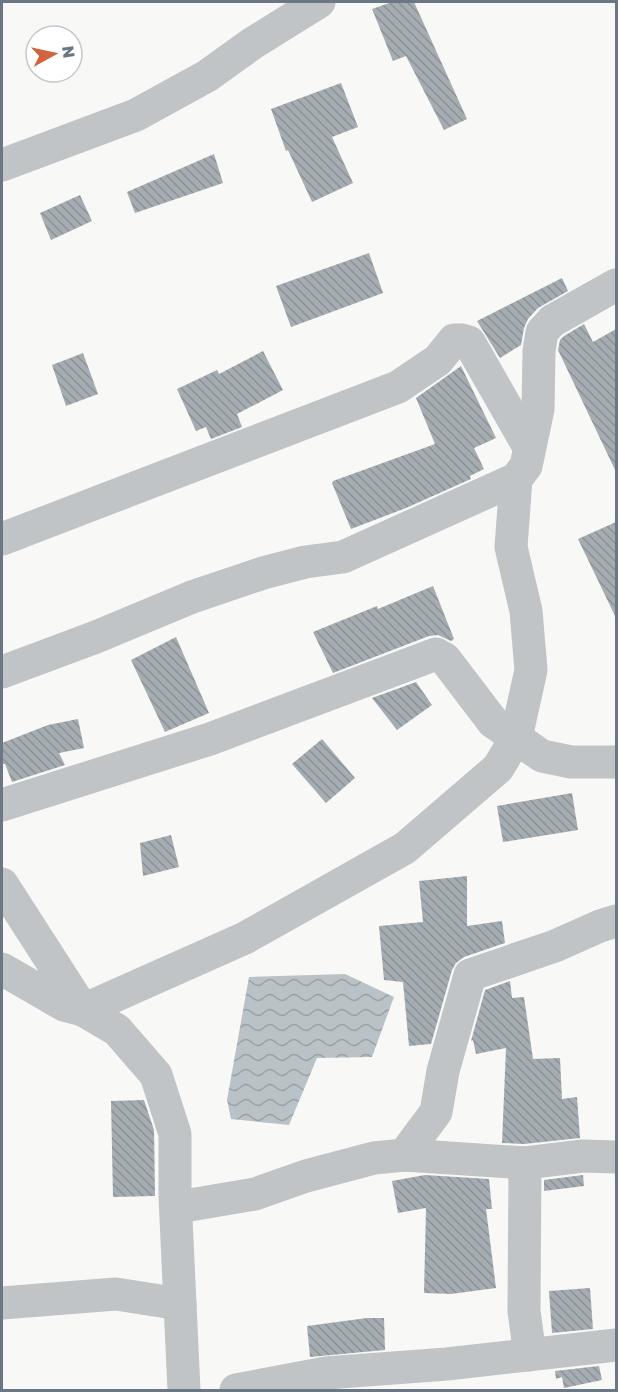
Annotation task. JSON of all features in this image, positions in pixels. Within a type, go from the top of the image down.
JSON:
[{"type":"street","points":[[2,165],[136,115],[207,76],[253,43],[319,2]]},
{"type":"street","points":[[2,672],[107,633],[192,597],[263,573],[305,562],[343,557],[516,478],[526,466],[538,409],[539,351],[542,332],[552,321],[616,285]]},
{"type":"street","points":[[2,539],[398,387],[438,360],[454,340],[469,342],[529,447]]},
{"type":"street","points":[[83,1010],[245,938],[405,848],[498,768],[516,738],[531,670],[526,611],[511,547],[516,478]]},
{"type":"street","points":[[2,805],[210,739],[436,654],[445,658],[492,722],[542,756],[571,762],[616,762]]},
{"type":"street","points":[[2,884],[83,1010]]},
{"type":"street","points":[[404,1155],[436,1112],[443,1071],[470,975],[555,946],[616,921]]},
{"type":"street","points":[[2,969],[64,1005],[83,1010],[117,1030],[156,1075],[175,1134],[180,1304],[176,1390]]},
{"type":"street","points":[[176,1204],[184,1206],[255,1194],[306,1176],[374,1158],[404,1155],[525,1163],[583,1156],[616,1157]]},
{"type":"street","points":[[525,1163],[524,1311],[530,1355]]},
{"type":"street","points":[[2,1303],[116,1294],[180,1304]]},
{"type":"street","points":[[236,1390],[326,1373],[375,1368],[410,1379],[530,1355],[616,1345]]},
{"type":"water","points":[[345,974],[394,997],[372,1057],[317,1058],[289,1125],[231,1119],[227,1100],[249,977]]},
{"type":"building","points":[[392,2],[414,2],[467,119],[444,130],[406,56],[393,61],[372,9]]},
{"type":"building","points":[[341,83],[358,127],[332,137],[353,183],[312,202],[288,150],[286,151],[271,109]]},
{"type":"building","points":[[214,154],[223,183],[135,213],[127,192]]},
{"type":"building","points":[[80,195],[92,221],[51,240],[40,213]]},
{"type":"building","points":[[369,253],[383,293],[291,327],[276,286]]},
{"type":"building","points":[[562,278],[568,291],[538,308],[528,319],[521,345],[500,358],[477,321]]},
{"type":"building","points":[[584,324],[593,342],[616,329],[616,472],[558,350],[560,340],[564,336]]},
{"type":"building","points":[[263,351],[283,390],[237,414],[242,427],[211,439],[206,427],[196,431],[177,389],[217,370],[219,374]]},
{"type":"building","points":[[83,353],[98,394],[66,406],[52,365]]},
{"type":"building","points":[[461,366],[496,438],[474,448],[484,469],[470,476],[471,479],[351,529],[333,481],[435,444],[416,398]]},
{"type":"building","points":[[616,522],[616,618],[578,539]]},
{"type":"building","points":[[433,586],[454,639],[451,641],[438,635],[429,636],[333,673],[313,632]]},
{"type":"building","points":[[176,637],[209,713],[165,732],[131,660]]},
{"type":"building","points":[[416,682],[432,705],[397,730],[372,698]]},
{"type":"building","points":[[78,719],[84,748],[59,753],[65,765],[12,782],[5,764],[2,764],[2,743],[48,725]]},
{"type":"building","points":[[322,739],[355,778],[326,803],[292,764]]},
{"type":"building","points":[[572,793],[578,830],[503,842],[497,806]]},
{"type":"building","points":[[171,835],[179,867],[143,876],[140,843]]},
{"type":"building","points":[[467,876],[467,926],[502,921],[505,943],[464,957],[456,963],[431,1044],[409,1046],[403,982],[384,980],[379,926],[423,922],[419,881]]},
{"type":"building","points":[[510,981],[512,998],[524,997],[533,1059],[560,1058],[562,1099],[577,1097],[580,1138],[524,1144],[502,1143],[506,1048],[476,1054],[473,1040],[471,1041],[485,990]]},
{"type":"building","points":[[144,1100],[154,1130],[155,1196],[113,1197],[111,1101]]},
{"type":"building","points":[[425,1175],[489,1179],[492,1209],[486,1209],[496,1288],[451,1294],[424,1293],[426,1208],[398,1213],[392,1181]]},
{"type":"building","points":[[583,1175],[584,1186],[544,1191],[544,1180]]},
{"type":"building","points":[[590,1288],[593,1329],[552,1333],[549,1291]]},
{"type":"building","points":[[384,1318],[385,1350],[310,1357],[307,1326]]},
{"type":"building","points":[[599,1366],[602,1380],[564,1388],[562,1377],[556,1379],[555,1371]]}]
